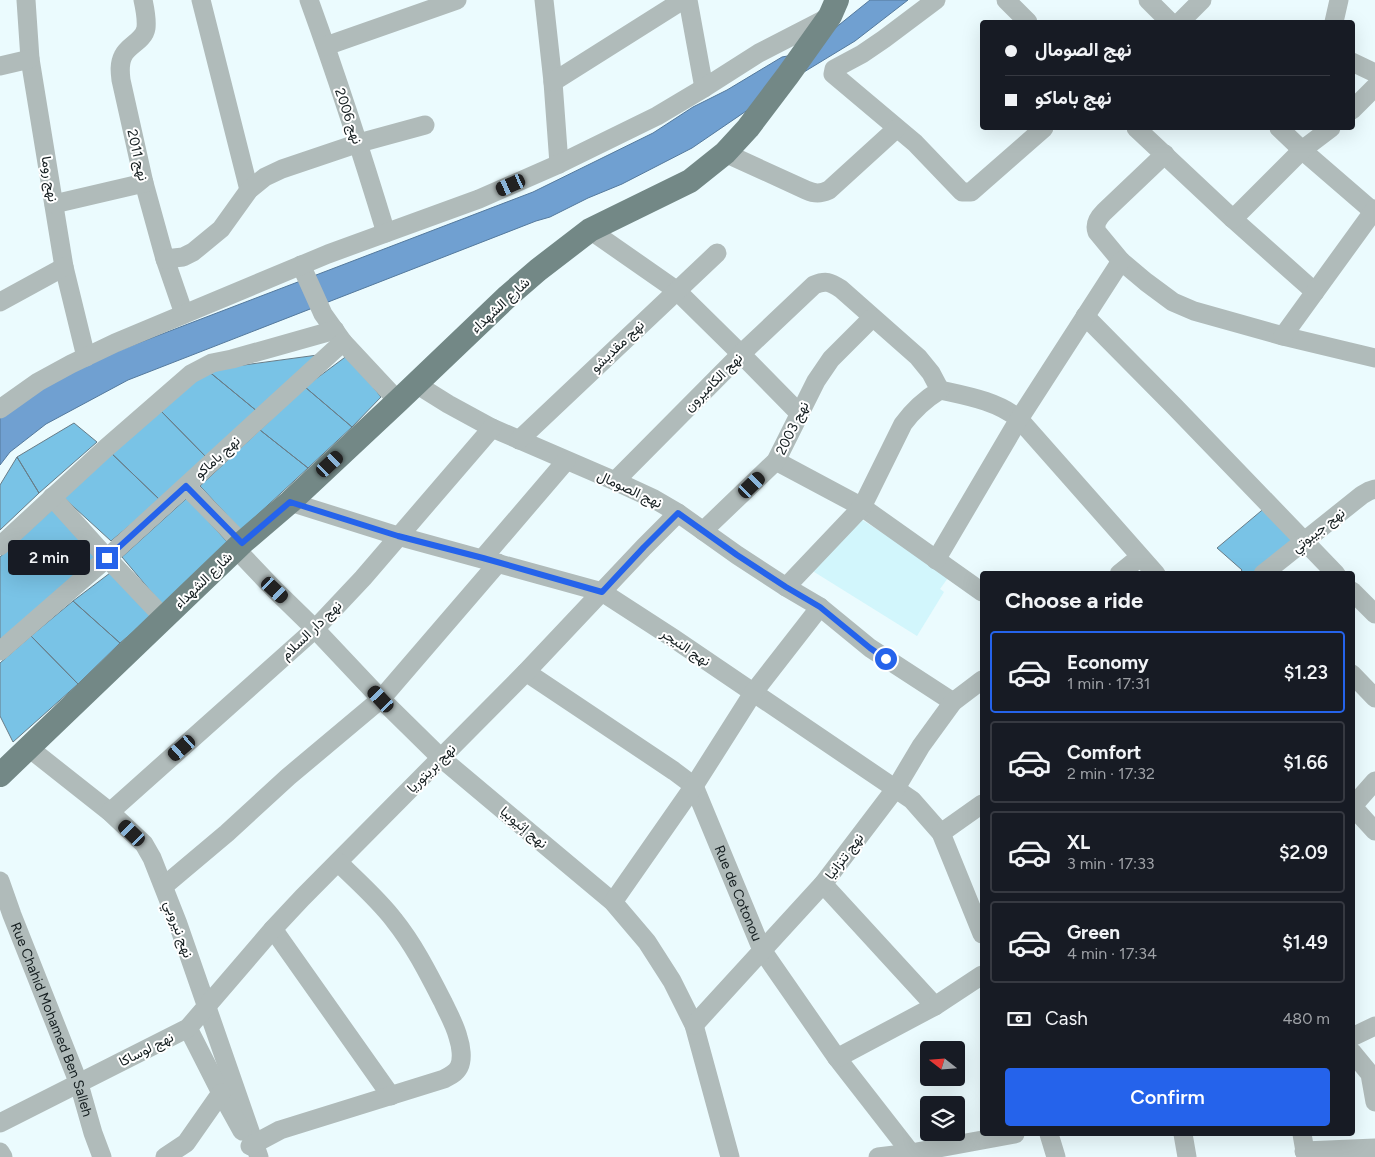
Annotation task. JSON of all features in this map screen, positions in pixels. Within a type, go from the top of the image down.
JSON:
[{"type":"main road","name":"شارع الشهداء","points":[[0,775],[239,546],[290,502],[508,296],[538,270],[590,230],[690,181],[725,153],[748,128],[804,53],[833,8]]},
{"type":"street","name":"نهج روما","points":[[26,0],[30,59],[64,267],[86,357]]},
{"type":"street","name":"نهج 2011","points":[[143,0],[146,29],[142,37],[123,54],[119,68],[144,182],[165,259],[184,314]]},
{"type":"street","points":[[201,0],[249,190]]},
{"type":"street","name":"نهج 2006","points":[[309,0],[359,144],[386,233]]},
{"type":"street","points":[[326,46],[457,0]]},
{"type":"street","points":[[544,0],[559,164]]},
{"type":"street","points":[[553,82],[684,0]]},
{"type":"street","points":[[688,0],[704,88]]},
{"type":"street","points":[[936,0],[884,40],[836,68],[833,74],[925,154],[961,192],[971,192],[1042,130]]},
{"type":"street","points":[[1006,0],[1026,20]]},
{"type":"street","points":[[1148,0],[1168,20]]},
{"type":"street","points":[[1182,20],[1202,0]]},
{"type":"street","points":[[1334,20],[1339,0]]},
{"type":"street","points":[[0,409],[38,382],[115,343],[302,268],[328,254],[479,199],[559,164],[657,116],[833,8]]},
{"type":"street","points":[[0,66],[30,59]]},
{"type":"street","points":[[1355,63],[1375,73]]},
{"type":"street","points":[[1355,107],[1375,87]]},
{"type":"street","points":[[165,259],[183,257],[193,252],[220,229],[249,190],[265,177],[282,169],[425,124]]},
{"type":"street","points":[[725,153],[806,190],[819,194],[829,190],[896,129]]},
{"type":"street","points":[[1138,130],[1315,292]]},
{"type":"street","points":[[1281,130],[1374,211],[1283,336]]},
{"type":"street","points":[[1233,218],[1302,150],[1328,130]]},
{"type":"street","points":[[1164,154],[1104,212],[1096,223],[1095,228],[1097,232],[1121,261],[1173,302],[1194,311],[1283,336],[1375,358]]},
{"type":"street","points":[[54,204],[144,182]]},
{"type":"street","points":[[590,230],[676,290],[799,414]]},
{"type":"street","name":"نهج مقديشو","points":[[519,440],[716,253]]},
{"type":"street","points":[[936,560],[1019,419],[1121,261]]},
{"type":"street","points":[[0,302],[64,267]]},
{"type":"street","points":[[302,268],[323,314],[339,336],[398,401]]},
{"type":"street","name":"نهج الكاميرون","points":[[615,481],[741,354],[814,285],[826,281],[833,284],[872,318]]},
{"type":"street","points":[[1085,316],[1333,571]]},
{"type":"street","points":[[872,318],[918,357],[931,373],[940,390]]},
{"type":"street","name":"نهج 2003","points":[[703,531],[776,461],[816,381],[831,359],[872,318]]},
{"type":"street","points":[[0,546],[106,448],[191,374],[212,363],[339,336]]},
{"type":"street","name":"نهج باماكو","points":[[0,651],[186,486],[339,336]]},
{"type":"street","name":"نهج الصومال","points":[[416,384],[492,428],[615,481],[654,499],[678,513],[786,587],[820,607],[870,648],[953,702]]},
{"type":"street","points":[[786,587],[862,507],[903,424],[923,401],[940,390],[975,398],[1009,410],[1153,571]]},
{"type":"street","name":"نهج دار السلام","points":[[110,812],[315,629],[363,578],[492,428]]},
{"type":"street","points":[[164,886],[227,833],[288,777],[381,699],[491,560],[566,461]]},
{"type":"street","points":[[776,461],[862,507],[980,591]]},
{"type":"street","name":"نهج إثيوبيا","points":[[186,486],[275,590],[381,699],[441,758],[613,902],[647,942],[672,981],[694,1026],[730,1157]]},
{"type":"street","name":"نهج جيبوتي","points":[[1268,571],[1362,494],[1375,489]]},
{"type":"street","points":[[52,498],[164,618]]},
{"type":"street","name":"نهج النيجر","points":[[290,502],[398,536],[602,592],[912,800],[941,833],[980,925]]},
{"type":"street","name":"نهج بريتوريا","points":[[188,1028],[273,929],[526,672],[678,513]]},
{"type":"street","points":[[1123,571],[1140,557]]},
{"type":"street","points":[[1355,594],[1375,614]]},
{"type":"street","points":[[613,902],[694,786],[753,693],[820,607]]},
{"type":"street","points":[[526,672],[694,786]]},
{"type":"street","points":[[1355,677],[1375,698]]},
{"type":"street","name":"نهج تنزانيا","points":[[694,1026],[823,884],[896,788],[921,746],[953,702],[980,682]]},
{"type":"street","name":"نهج نيروبي","points":[[29,748],[110,812],[144,844],[152,858],[178,924],[255,1151]]},
{"type":"street","name":"Rue de Cotonou","points":[[694,786],[762,950],[838,1058],[911,1155]]},
{"type":"street","points":[[1359,794],[1375,831]]},
{"type":"street","points":[[941,833],[980,805]]},
{"type":"street","points":[[255,1151],[280,1130],[444,1079],[458,1069],[461,1051],[459,1038],[417,951],[394,919],[338,862]]},
{"type":"street","name":"Rue Chahid Mohamed Ben Salleh","points":[[0,881],[79,1084],[102,1157]]},
{"type":"street","points":[[823,884],[935,1006]]},
{"type":"street","points":[[273,929],[391,1096]]},
{"type":"street","points":[[838,1058],[935,1006],[980,976]]},
{"type":"street","points":[[1355,1036],[1375,1026]]},
{"type":"street","name":"نهج لوساكا","points":[[0,1123],[188,1028],[221,1093],[255,1151]]},
{"type":"street","points":[[1355,1057],[1366,1074],[1375,1102]]},
{"type":"street","points":[[165,1157],[190,1150],[221,1093]]},
{"type":"street","points":[[878,1157],[911,1155],[1005,1136]]},
{"type":"street","points":[[1050,1136],[1056,1157]]},
{"type":"street","points":[[1183,1136],[1187,1157]]},
{"type":"street","points":[[1304,1147],[1375,1148]]},
{"type":"street","points":[[0,1152],[3,1157]]},
{"type":"shaded area","points":[[859,518],[950,575],[940,589],[944,592],[917,636],[811,570]]},
{"type":"water","points":[[870,0],[908,0],[855,41],[799,75],[692,148],[622,184],[550,217],[128,380],[46,424],[10,452],[0,465],[0,418],[38,389],[94,360],[533,192],[653,133],[693,107],[727,90],[782,57],[804,53]]},
{"type":"building","points":[[325,354],[258,412],[207,370]]},
{"type":"building","points":[[348,355],[381,397],[352,427],[305,387]]},
{"type":"building","points":[[207,370],[258,412],[207,458],[160,410]]},
{"type":"building","points":[[305,387],[352,427],[308,468],[260,430]]},
{"type":"building","points":[[160,410],[207,458],[160,500],[108,450]]},
{"type":"building","points":[[74,423],[97,442],[39,493],[17,457]]},
{"type":"building","points":[[260,430],[308,468],[241,530],[200,486]]},
{"type":"building","points":[[108,450],[160,500],[111,541],[63,497]]},
{"type":"building","points":[[17,457],[39,493],[0,530],[0,485]]},
{"type":"building","points":[[187,498],[231,546],[164,607],[122,557]]},
{"type":"building","points":[[1267,506],[1294,540],[1263,571],[1241,571],[1217,548]]},
{"type":"building","points":[[54,508],[96,556],[0,642],[0,557]]},
{"type":"building","points":[[110,573],[152,616],[120,643],[73,601]]},
{"type":"building","points":[[73,601],[120,643],[78,684],[31,636]]},
{"type":"building","points":[[31,636],[78,684],[13,742],[0,716],[0,663]]},
{"type":"route","points":[[107,558],[186,486],[242,543],[290,502],[398,536],[602,592],[678,513],[737,555],[820,607],[886,659]]}]
